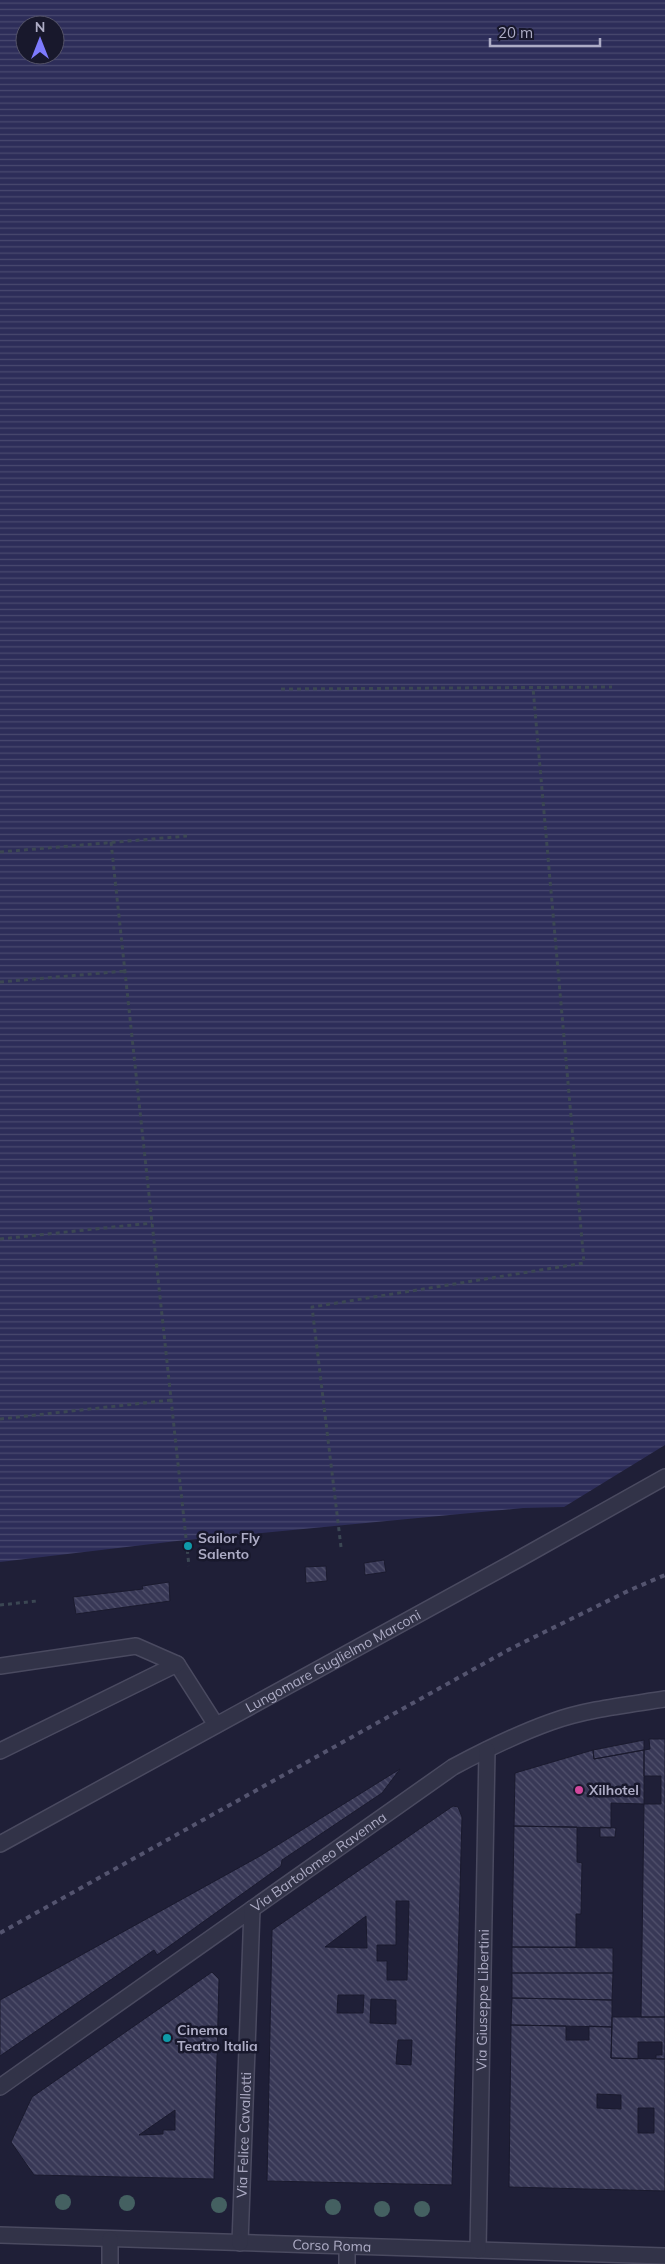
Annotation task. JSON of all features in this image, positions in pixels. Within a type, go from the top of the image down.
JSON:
[{"type":"street","name":"Lungomare Guglielmo Marconi","points":[[0,1844],[519,1560],[665,1477]]},
{"type":"street","points":[[0,1666],[136,1646],[177,1664],[216,1725]]},
{"type":"street","points":[[0,1751],[177,1664]]},
{"type":"street","name":"Via Bartolomeo Ravenna","points":[[0,2087],[422,1787],[453,1767],[508,1738],[553,1721],[614,1707],[665,1699]]},
{"type":"street","name":"Via Giuseppe Libertini","points":[[478,2250],[487,1750]]},
{"type":"street","name":"Via Felice Cavallotti","points":[[240,2243],[252,1909]]},
{"type":"street","name":"Corso Roma","points":[[1,2233],[110,2239],[665,2256]]},
{"type":"street","points":[[110,2239],[110,2264]]},
{"type":"street","points":[[347,2246],[347,2264]]},
{"type":"path","points":[[281,689],[612,687]]},
{"type":"path","points":[[341,1547],[312,1307],[584,1263],[533,688]]},
{"type":"path","points":[[0,852],[187,836]]},
{"type":"path","points":[[111,842],[189,1566]]},
{"type":"path","points":[[0,982],[125,971]]},
{"type":"path","points":[[0,1239],[152,1223]]},
{"type":"path","points":[[0,1419],[171,1400]]},
{"type":"path","points":[[0,1605],[37,1601]]},
{"type":"shaded area","points":[[0,0],[665,0],[665,1445],[564,1507],[523,1508],[177,1541],[0,1562]]},
{"type":"building","points":[[384,1560],[386,1572],[365,1575],[364,1563]]},
{"type":"building","points":[[326,1566],[327,1581],[306,1583],[305,1567]]},
{"type":"building","points":[[169,1582],[170,1601],[76,1614],[73,1597],[143,1589],[142,1586]]},
{"type":"building","points":[[649,1739],[665,1739],[665,2017],[641,2017],[644,1804],[661,1804],[661,1776],[644,1776],[644,1750],[650,1749]]},
{"type":"building","points":[[644,1740],[644,1750],[594,1759],[593,1750]]},
{"type":"building","points":[[593,1750],[594,1759],[644,1750],[644,1804],[611,1803],[611,1828],[514,1826],[515,1773]]},
{"type":"building","points":[[400,1769],[382,1793],[282,1860],[281,1866],[157,1955],[154,1950],[0,2056],[0,2000],[260,1856]]},
{"type":"building","points":[[453,1806],[458,1807],[462,1817],[452,2185],[267,2181],[272,1930]],"holes":[[[396,1901],[409,1901],[407,1980],[387,1980],[387,1961],[377,1961],[377,1945],[396,1945]],[[366,1916],[367,1948],[325,1947]],[[338,1995],[364,1995],[363,2013],[337,2013]],[[371,1999],[396,2000],[396,2024],[370,2023]],[[398,2040],[412,2040],[411,2065],[396,2064]]]},
{"type":"building","points":[[514,1826],[577,1827],[577,1862],[582,1863],[581,1914],[576,1914],[576,1947],[512,1947]]},
{"type":"building","points":[[600,1827],[616,1828],[615,1837],[600,1837]]},
{"type":"building","points":[[512,1947],[613,1948],[613,1973],[512,1973]]},
{"type":"building","name":"Cinema Teatro Italia","points":[[212,1972],[219,1979],[214,2179],[34,2175],[11,2142],[32,2097]],"holes":[[[175,2110],[175,2130],[163,2130],[163,2134],[139,2135]]]},
{"type":"building","points":[[512,1973],[613,1973],[612,2000],[512,1998]]},
{"type":"building","points":[[512,1998],[612,2000],[612,2027],[511,2025]]},
{"type":"building","points":[[612,2017],[665,2017],[665,2059],[656,2059],[656,2055],[662,2055],[662,2042],[638,2042],[638,2059],[611,2058]]},
{"type":"building","points":[[511,2025],[566,2026],[566,2040],[589,2040],[589,2026],[612,2027],[611,2058],[665,2059],[665,2191],[509,2187]],"holes":[[[597,2094],[621,2095],[621,2109],[597,2108]],[[638,2108],[654,2108],[654,2133],[638,2133]]]},
{"type":"railway","points":[[0,1933],[510,1649],[630,1590],[665,1575]]},
{"type":"place","name":"Sailor Fly Salento","points":[[188,1546]]},
{"type":"place","name":"Xilhotel","points":[[579,1790]]},
{"type":"place","name":"Cinema Teatro Italia","points":[[167,2038]]}]
